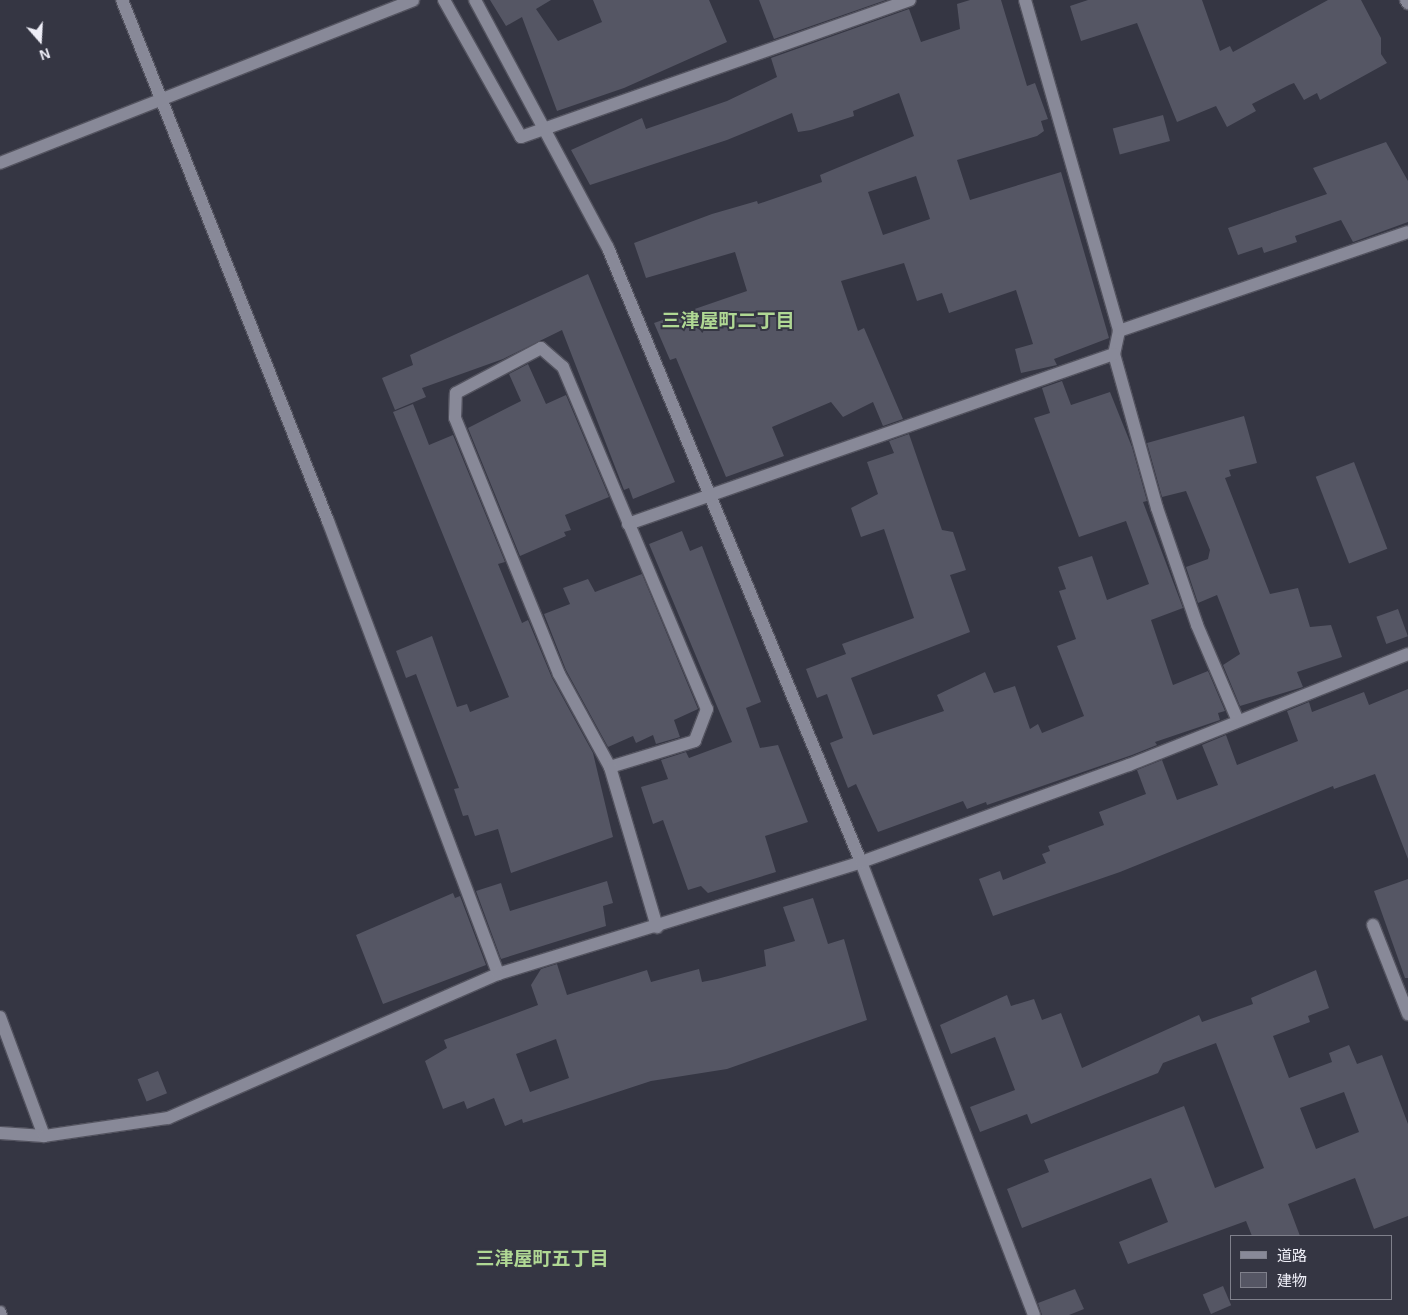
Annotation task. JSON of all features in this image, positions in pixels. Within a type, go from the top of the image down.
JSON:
[{"type":"street","points":[[122,0],[328,521],[498,974]]},
{"type":"street","points":[[0,163],[414,0]]},
{"type":"street","points":[[444,0],[521,137],[910,0]]},
{"type":"street","points":[[474,0],[546,127],[608,248],[861,862],[1034,1315]]},
{"type":"street","points":[[1025,0],[1119,331],[1114,354],[1160,517],[1197,625],[1238,721]]},
{"type":"street","points":[[1119,331],[1408,232]]},
{"type":"street","points":[[610,767],[694,741],[707,709],[628,524],[564,366],[541,348],[456,394],[455,418],[559,674],[610,767],[657,926]]},
{"type":"street","points":[[628,524],[708,493],[1114,354]]},
{"type":"street","points":[[0,1133],[44,1136],[168,1118],[498,974],[861,862],[1238,721],[1408,654]]},
{"type":"street","points":[[1373,925],[1408,1014]]},
{"type":"street","points":[[0,1017],[44,1136]]},
{"type":"building","points":[[490,0],[551,0],[536,9],[558,41],[602,22],[593,0],[709,0],[727,42],[624,88],[557,111],[522,17],[506,26]]},
{"type":"building","points":[[759,0],[886,0],[774,39]]},
{"type":"building","points":[[970,0],[1001,0],[1027,86],[1035,83],[1048,119],[1041,121],[1044,131],[1037,136],[957,160],[970,200],[1061,172],[1109,338],[1054,359],[1057,365],[1021,373],[1015,349],[1033,344],[1016,290],[949,313],[942,293],[917,301],[904,263],[841,281],[858,331],[864,328],[903,419],[883,426],[873,402],[843,417],[831,402],[772,427],[784,456],[726,477],[676,358],[670,360],[654,323],[747,291],[735,252],[646,278],[634,243],[712,214],[757,201],[758,204],[822,182],[820,175],[914,136],[899,93],[853,111],[854,116],[811,130],[798,132],[792,113],[727,140],[590,185],[571,150],[642,118],[646,129],[727,101],[777,77],[771,58],[909,9],[921,42],[960,29],[957,4]],"holes":[[[916,176],[930,219],[883,235],[868,192]]]},
{"type":"building","points":[[1088,0],[1202,0],[1220,51],[1230,46],[1233,52],[1328,0],[1361,0],[1381,38],[1381,54],[1387,63],[1320,100],[1317,93],[1304,100],[1294,83],[1289,85],[1252,104],[1256,111],[1227,127],[1216,106],[1177,122],[1137,23],[1081,41],[1070,6]]},
{"type":"building","points":[[1163,115],[1170,141],[1120,155],[1113,128]]},
{"type":"building","points":[[1386,142],[1408,181],[1408,222],[1353,242],[1341,220],[1295,236],[1297,242],[1264,253],[1262,247],[1238,255],[1228,228],[1327,194],[1313,168]]},
{"type":"building","points":[[588,274],[675,482],[633,499],[629,488],[624,490],[562,330],[503,359],[422,388],[426,397],[395,410],[382,378],[413,365],[410,355]]},
{"type":"building","points":[[528,364],[546,404],[566,395],[609,497],[565,515],[571,530],[564,532],[566,536],[520,556],[468,428],[521,401],[509,374]]},
{"type":"building","points":[[1062,381],[1071,405],[1110,392],[1132,447],[1147,501],[1143,502],[1183,608],[1151,620],[1173,685],[1208,671],[1225,711],[1218,713],[1220,720],[1155,742],[1157,745],[1132,755],[987,805],[986,802],[967,809],[963,801],[878,832],[856,784],[848,788],[830,743],[843,738],[827,694],[817,698],[806,669],[846,654],[842,644],[914,618],[884,529],[861,537],[851,508],[878,494],[867,462],[894,453],[889,441],[909,434],[942,530],[953,532],[966,570],[950,575],[970,632],[851,678],[873,735],[944,711],[937,695],[985,672],[994,693],[1015,686],[1030,729],[1038,724],[1042,733],[1084,716],[1057,646],[1076,639],[1059,591],[1066,589],[1058,567],[1092,556],[1107,600],[1149,584],[1126,521],[1079,537],[1034,418],[1050,413],[1042,388]]},
{"type":"building","points":[[413,404],[429,445],[453,435],[505,562],[498,564],[522,623],[528,620],[552,678],[593,753],[613,837],[511,873],[498,829],[475,836],[468,815],[463,816],[454,789],[459,788],[416,674],[406,678],[396,651],[432,636],[457,707],[467,704],[470,712],[509,697],[393,412]]},
{"type":"building","points":[[1244,416],[1257,463],[1229,470],[1231,476],[1225,478],[1270,594],[1298,588],[1310,627],[1331,625],[1342,657],[1297,672],[1303,687],[1240,706],[1223,665],[1240,654],[1217,595],[1198,603],[1186,567],[1208,559],[1210,550],[1186,491],[1162,497],[1147,443]]},
{"type":"building","points":[[1354,462],[1387,549],[1349,564],[1316,477]]},
{"type":"building","points":[[682,531],[690,551],[702,546],[761,702],[746,708],[760,748],[778,745],[808,822],[765,836],[776,872],[708,893],[701,886],[688,890],[663,820],[653,824],[641,787],[668,779],[661,760],[686,752],[689,758],[732,742],[649,544]]},
{"type":"building","points":[[642,574],[698,709],[674,720],[680,737],[656,744],[653,735],[636,743],[633,736],[608,747],[566,670],[544,614],[570,604],[563,588],[588,579],[595,592]]},
{"type":"building","points":[[1398,609],[1408,636],[1386,644],[1376,617]]},
{"type":"building","points":[[1408,689],[1408,859],[1375,774],[1334,789],[1333,786],[1120,872],[993,916],[979,879],[1000,871],[1003,880],[1046,863],[1042,854],[1050,851],[1048,846],[1104,825],[1099,812],[1146,794],[1137,770],[1162,760],[1177,800],[1218,785],[1202,745],[1226,735],[1237,765],[1298,741],[1287,711],[1309,702],[1312,712],[1364,692],[1369,705]]},
{"type":"building","points":[[1408,879],[1408,978],[1405,978],[1374,891]]},
{"type":"building","points":[[607,881],[613,903],[603,906],[606,926],[501,959],[476,891],[501,883],[510,911]]},
{"type":"building","points":[[453,893],[455,898],[460,896],[486,965],[383,1004],[356,935]]},
{"type":"building","points":[[813,898],[828,944],[844,939],[867,1020],[727,1069],[651,1081],[523,1123],[522,1119],[505,1126],[494,1098],[467,1109],[464,1101],[443,1109],[425,1061],[447,1048],[444,1040],[538,1005],[531,985],[541,969],[557,964],[567,995],[647,970],[651,982],[699,969],[702,982],[717,979],[766,966],[764,950],[795,941],[783,907]],"holes":[[[556,1039],[569,1078],[530,1092],[516,1054]]]},
{"type":"building","points":[[1316,970],[1329,1008],[1308,1016],[1310,1022],[1273,1036],[1289,1078],[1332,1062],[1329,1053],[1349,1045],[1357,1064],[1382,1055],[1408,1124],[1408,1216],[1374,1229],[1355,1178],[1288,1204],[1300,1235],[1252,1235],[1246,1221],[1128,1264],[1119,1242],[1168,1222],[1151,1178],[1022,1228],[1007,1189],[1049,1172],[1044,1160],[1184,1106],[1215,1188],[1264,1168],[1216,1043],[1163,1063],[1158,1073],[1031,1124],[1027,1114],[980,1132],[970,1107],[1015,1090],[995,1037],[951,1054],[940,1025],[1007,995],[1011,1006],[1034,999],[1042,1020],[1061,1013],[1082,1068],[1199,1015],[1202,1022],[1253,1004],[1251,998]],"holes":[[[1344,1092],[1359,1132],[1316,1149],[1300,1108]]]},
{"type":"building","points":[[158,1071],[167,1093],[147,1101],[138,1079]]},
{"type":"building","points":[[1223,1286],[1231,1305],[1211,1314],[1203,1295]]},
{"type":"building","points":[[1075,1289],[1084,1309],[1069,1315],[1042,1315],[1038,1303]]},
{"type":"district","name":"三津屋町二丁目","points":[[728,321]]},
{"type":"district","name":"三津屋町五丁目","points":[[542,1259]]}]
